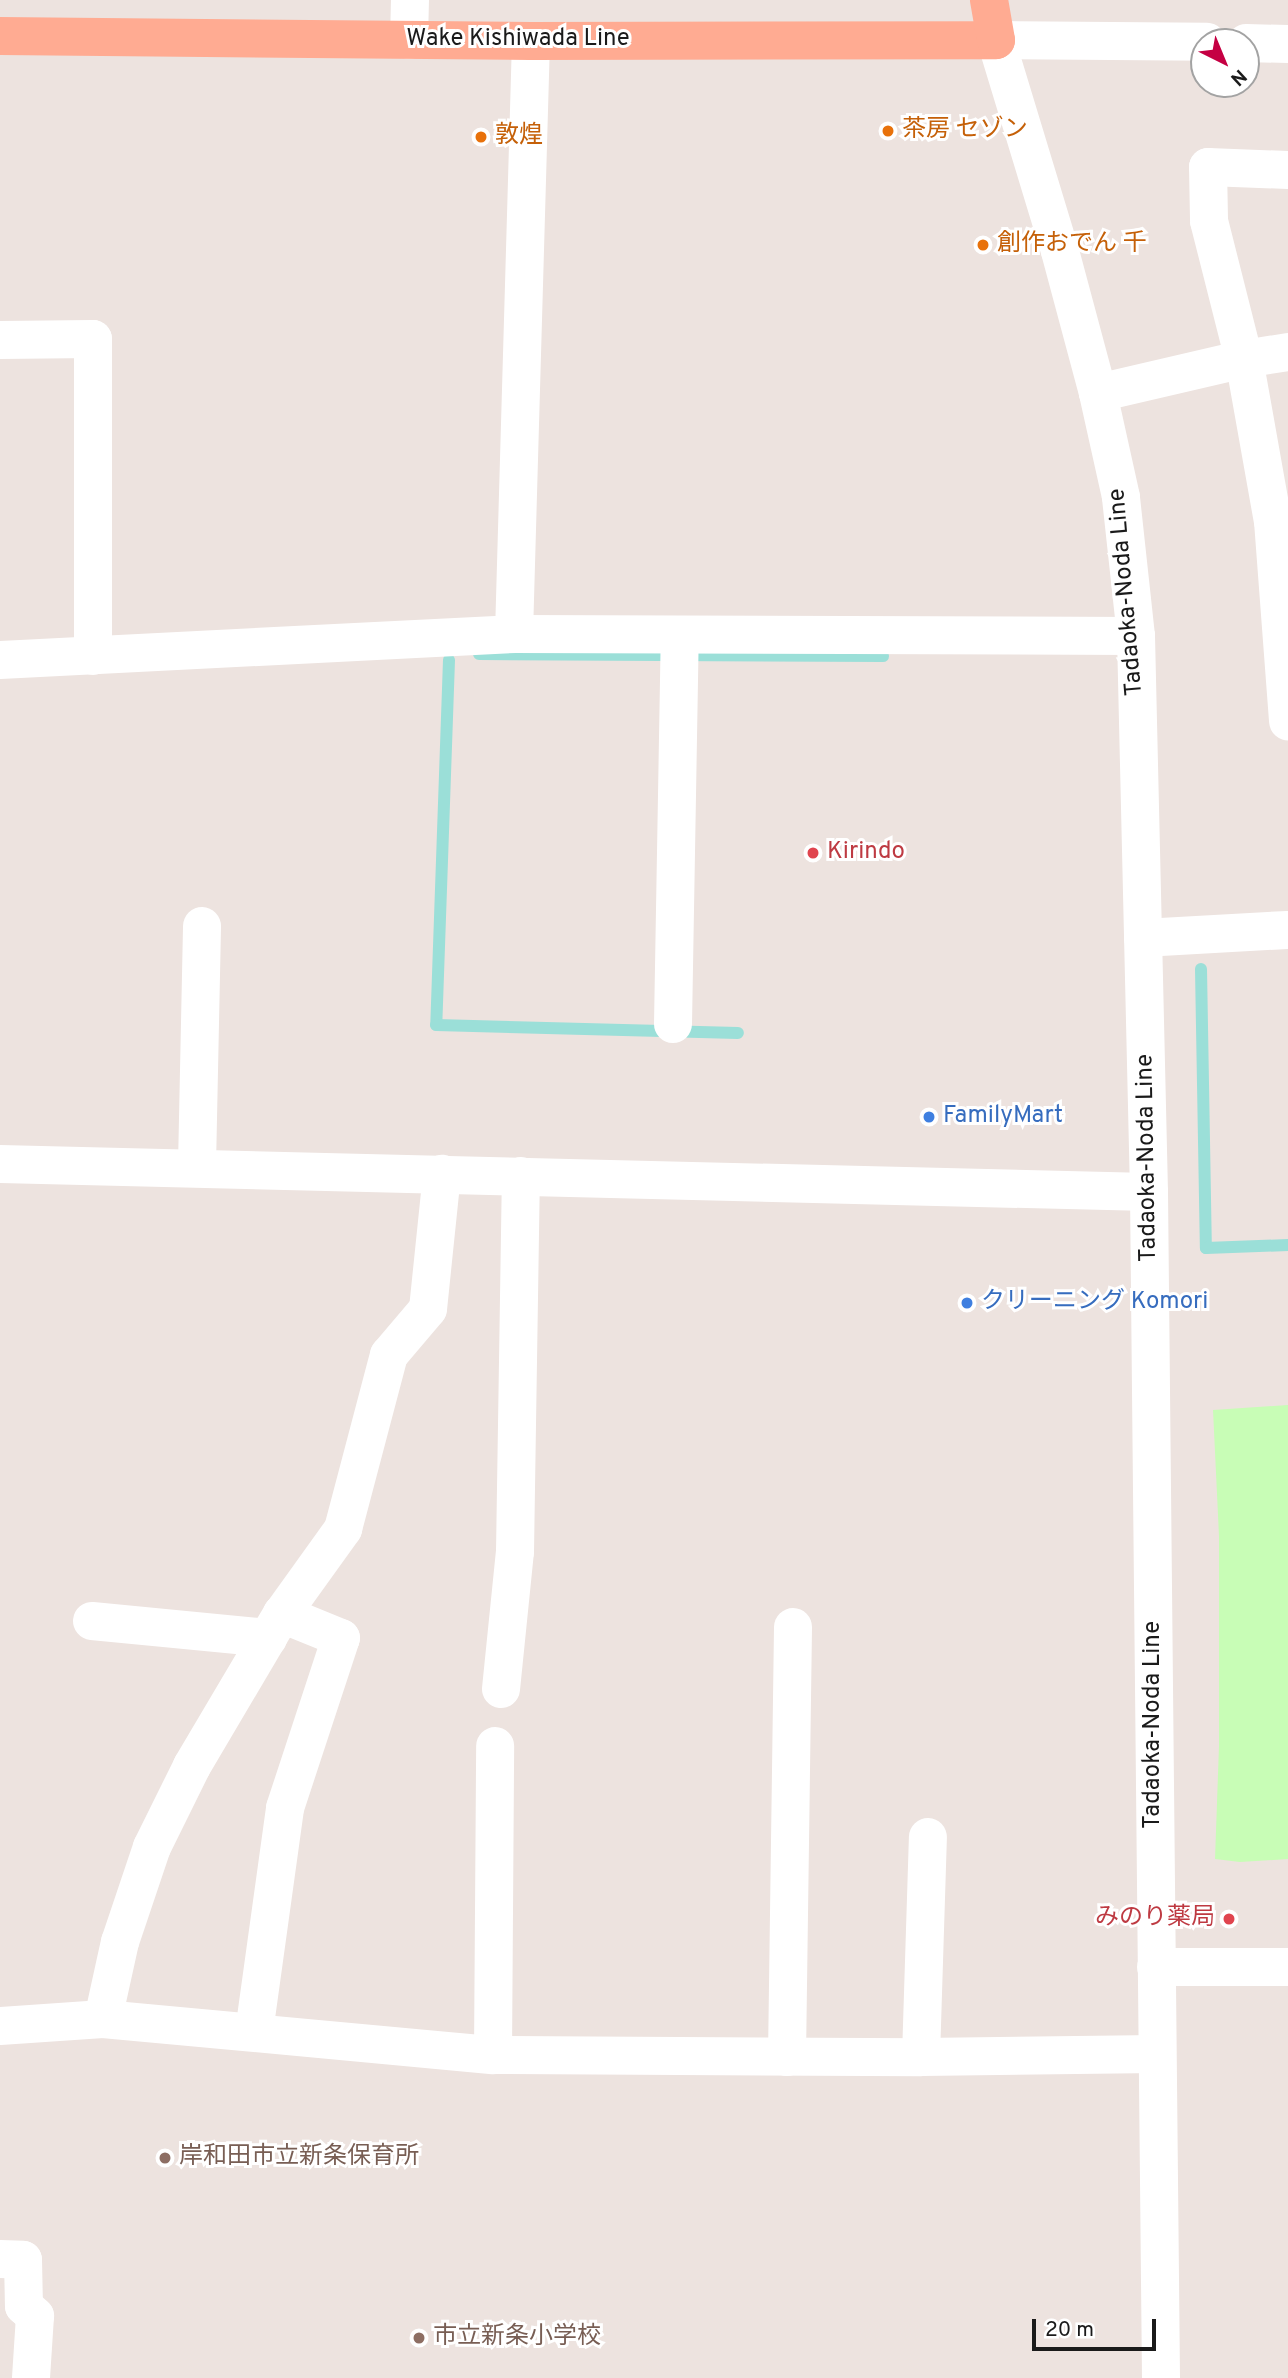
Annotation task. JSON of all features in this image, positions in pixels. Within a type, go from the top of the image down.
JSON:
[{"type":"main road","points":[[989,0],[996,40]]},
{"type":"main road","name":"Wake Kishiwada Line","points":[[0,37],[531,41],[996,40]]},
{"type":"street","points":[[410,0],[410,40]]},
{"type":"street","points":[[996,40],[1190,42]]},
{"type":"street","name":"Tadaoka-Noda Line","points":[[996,40],[1060,251],[1098,393],[1121,497],[1136,636],[1149,1192],[1161,2378]]},
{"type":"street","points":[[514,634],[531,41]]},
{"type":"street","points":[[1260,43],[1288,44]]},
{"type":"street","points":[[1288,170],[1208,167],[1209,221],[1244,359],[1273,521],[1288,721]]},
{"type":"street","points":[[0,340],[93,339],[93,656]]},
{"type":"street","points":[[1098,393],[1244,359],[1288,352]]},
{"type":"street","points":[[0,660],[514,634],[1136,636]]},
{"type":"street","points":[[673,1024],[680,636]]},
{"type":"street","points":[[197,1166],[202,926]]},
{"type":"street","points":[[1143,938],[1288,930]]},
{"type":"street","points":[[0,1164],[197,1166],[1149,1192]]},
{"type":"street","points":[[103,2019],[120,1942],[152,1847],[192,1766],[275,1626],[343,1530],[389,1355],[428,1309],[442,1174]]},
{"type":"street","points":[[501,1689],[515,1552],[521,1176]]},
{"type":"street","points":[[92,1621],[275,1626],[341,1638],[285,1808],[254,2032]]},
{"type":"street","points":[[787,2057],[793,1627]]},
{"type":"street","points":[[493,2055],[495,1746]]},
{"type":"street","points":[[921,2057],[928,1837]]},
{"type":"street","points":[[1156,1967],[1288,1967]]},
{"type":"street","points":[[0,2026],[103,2019],[493,2055],[921,2057],[1157,2054]]},
{"type":"street","points":[[0,2259],[23,2260],[24,2306],[36,2316],[31,2378]]},
{"type":"green space","points":[[1288,1405],[1288,1859],[1240,1862],[1215,1859],[1219,1746],[1219,1536],[1213,1410]]},
{"type":"waterway","points":[[479,654],[883,656]]},
{"type":"waterway","points":[[449,660],[436,1025],[738,1033]]},
{"type":"waterway","points":[[1201,969],[1206,1248],[1288,1245]]},
{"type":"place","name":"茶房 セゾン","points":[[888,131]]},
{"type":"place","name":"敦煌","points":[[481,137]]},
{"type":"place","name":"創作おでん 千","points":[[983,245]]},
{"type":"place","name":"Kirindo","points":[[813,853]]},
{"type":"place","name":"FamilyMart","points":[[929,1117]]},
{"type":"place","name":"クリーニング Komori","points":[[967,1303]]},
{"type":"place","name":"みのり薬局","points":[[1229,1919]]},
{"type":"place","name":"岸和田市立新条保育所","points":[[165,2158]]},
{"type":"place","name":"市立新条小学校","points":[[419,2338]]}]
